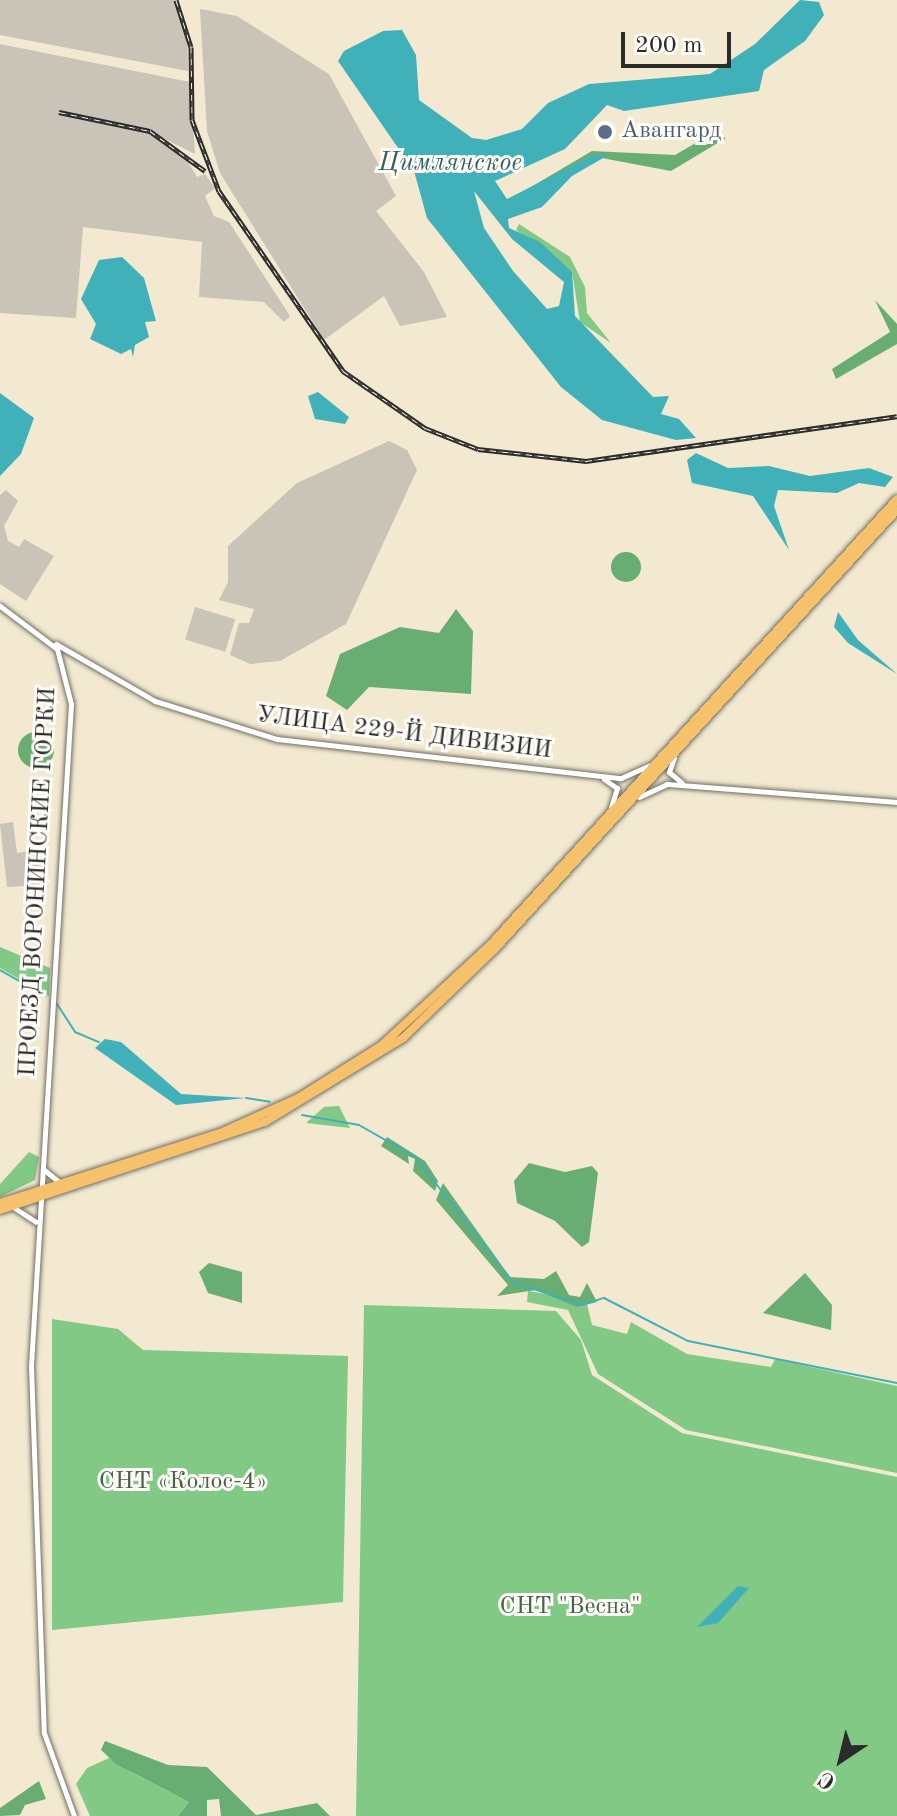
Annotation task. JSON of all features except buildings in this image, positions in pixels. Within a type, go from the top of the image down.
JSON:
[{"type":"highway","points":[[0,1210],[68,1182],[225,1131],[320,1086],[413,1020],[519,913],[897,499]]},
{"type":"highway","points":[[0,1203],[40,1195],[202,1147],[342,1081],[449,997],[897,510]]},
{"type":"street","name":"ПРОЕЗД ВОРОНИНСКИЕ ГОРКИ","points":[[0,606],[51,641],[62,656],[70,722],[31,1366],[42,1707],[52,1768],[74,1816]]},
{"type":"street","name":"УЛИЦА 229-Й ДИВИЗИИ","points":[[51,641],[155,701],[261,735],[592,775],[636,775],[711,702]]},
{"type":"street","points":[[62,656],[83,660]]},
{"type":"street","points":[[65,667],[72,658],[83,660]]},
{"type":"street","points":[[691,786],[671,776],[671,762],[761,658]]},
{"type":"street","points":[[519,913],[613,804],[616,786],[592,775]]},
{"type":"street","points":[[589,847],[647,790],[691,786],[897,802]]},
{"type":"street","points":[[42,1166],[51,1180],[68,1182]]},
{"type":"street","points":[[12,1207],[33,1215],[38,1230]]},
{"type":"shaded area","points":[[0,0],[174,0],[187,29],[188,71],[0,35]]},
{"type":"shaded area","points":[[200,9],[237,16],[329,74],[396,196],[376,211],[424,272],[447,317],[400,326],[384,296],[324,340],[220,173],[207,131]]},
{"type":"shaded area","points":[[0,44],[190,82],[195,154],[159,136],[183,153],[197,177],[205,174],[215,188],[205,196],[214,216],[229,222],[290,316],[284,322],[264,302],[199,297],[202,242],[83,227],[76,318],[0,313]]},
{"type":"shaded area","points":[[389,441],[407,450],[417,470],[346,624],[280,661],[250,664],[230,655],[239,623],[249,623],[254,609],[219,600],[228,582],[228,546],[297,483]]},
{"type":"shaded area","points":[[6,490],[18,501],[4,526],[8,541],[19,547],[24,539],[54,556],[26,601],[0,584],[0,495]]},
{"type":"shaded area","points":[[195,607],[235,619],[225,652],[185,640]]},
{"type":"shaded area","points":[[13,822],[17,853],[40,849],[42,885],[7,887],[0,824]]},
{"type":"green space","points":[[713,133],[726,138],[671,171],[591,156],[514,197],[592,151],[675,155]]},
{"type":"green space","points":[[519,224],[570,257],[585,287],[587,313],[611,343],[580,322],[572,272],[516,230]]},
{"type":"green space","points":[[875,300],[897,324],[897,344],[836,379],[832,369],[890,332]]},
{"type":"green space","points":[[626,552],[636,557],[641,567],[636,577],[626,582],[616,577],[611,567],[616,557]]},
{"type":"green space","points":[[456,609],[473,631],[471,694],[369,687],[347,710],[326,696],[340,654],[400,627],[439,633]]},
{"type":"green space","points":[[36,732],[49,737],[54,750],[49,763],[36,768],[23,763],[18,750],[23,737]]},
{"type":"green space","points":[[0,947],[50,968],[49,996],[0,968]]},
{"type":"green space","points":[[339,1106],[350,1128],[306,1123],[324,1107]]},
{"type":"green space","points":[[387,1137],[425,1161],[438,1181],[435,1191],[413,1171],[415,1159],[408,1156],[409,1164],[381,1146]]},
{"type":"green space","points":[[29,1152],[39,1157],[35,1180],[0,1197],[0,1184]]},
{"type":"green space","points":[[529,1163],[565,1172],[592,1166],[598,1173],[589,1242],[582,1247],[555,1221],[517,1203],[514,1181]]},
{"type":"green space","points":[[443,1183],[510,1277],[544,1279],[556,1271],[569,1295],[580,1297],[587,1283],[597,1302],[577,1307],[536,1290],[497,1296],[508,1285],[436,1200]]},
{"type":"green space","points":[[209,1263],[242,1272],[242,1303],[208,1293],[199,1272]]},
{"type":"green space","points":[[805,1273],[832,1305],[831,1330],[763,1313]]},
{"type":"green space","points":[[528,1291],[586,1300],[592,1325],[627,1334],[631,1322],[687,1354],[771,1367],[775,1359],[897,1386],[897,1473],[686,1430],[598,1374],[568,1310],[527,1302]]},
{"type":"green space","name":"СНТ \"Весна\"","points":[[364,1305],[556,1311],[581,1340],[592,1375],[682,1433],[897,1477],[897,1816],[356,1816]]},
{"type":"green space","name":"СНТ «Колос-4»","points":[[52,1319],[118,1329],[143,1350],[348,1356],[343,1602],[52,1630]]},
{"type":"green space","points":[[105,1741],[168,1765],[207,1767],[256,1815],[317,1803],[330,1816],[221,1816],[219,1799],[207,1800],[207,1816],[178,1816],[189,1802],[116,1764],[101,1750]]},
{"type":"green space","points":[[109,1758],[189,1802],[178,1816],[90,1816],[76,1784],[87,1768]]},
{"type":"green space","points":[[39,1781],[46,1799],[25,1805],[20,1815],[0,1816],[0,1808]]},
{"type":"water","name":"Цимлянское","points":[[800,0],[819,2],[824,15],[805,41],[764,70],[759,91],[624,111],[607,105],[565,149],[495,181],[507,199],[591,156],[610,154],[572,176],[542,207],[508,219],[509,228],[540,242],[572,272],[575,316],[653,397],[669,396],[661,414],[679,419],[696,438],[676,440],[602,420],[561,387],[427,218],[414,171],[338,61],[344,51],[383,31],[402,30],[416,55],[419,100],[472,138],[486,140],[522,129],[548,103],[589,84],[710,74],[755,44]],"holes":[[[474,191],[512,239],[564,282],[559,306],[547,309],[513,271],[484,228]]]},
{"type":"water","points":[[122,257],[144,278],[156,321],[145,322],[149,337],[135,345],[133,357],[131,349],[121,354],[90,339],[96,324],[81,299],[99,260]]},
{"type":"water","points":[[318,392],[349,417],[345,424],[315,419],[308,396]]},
{"type":"water","points":[[0,393],[34,418],[21,454],[0,476]]},
{"type":"water","points":[[696,453],[728,468],[769,466],[810,476],[869,468],[893,477],[885,487],[859,483],[837,493],[778,490],[774,506],[789,550],[753,496],[692,483],[687,460]]},
{"type":"water","points":[[838,612],[858,640],[897,674],[848,643],[834,627]]},
{"type":"water","points":[[105,1039],[121,1042],[181,1094],[246,1098],[176,1105],[95,1048]]},
{"type":"water","points":[[738,1586],[749,1588],[718,1623],[697,1627]]},
{"type":"waterway","points":[[0,970],[46,996]]},
{"type":"waterway","points":[[57,1004],[75,1032],[99,1042]]},
{"type":"waterway","points":[[246,1098],[270,1102]]},
{"type":"waterway","points":[[302,1115],[359,1125],[415,1157],[513,1282],[582,1305],[604,1298],[688,1341],[897,1383]]},
{"type":"railway","points":[[176,0],[191,47],[192,120],[219,191],[343,371],[425,428],[478,449],[586,461],[897,416]]},
{"type":"railway","points":[[59,112],[150,131],[205,171]]},
{"type":"place","name":"Авангард","points":[[605,132]]}]
